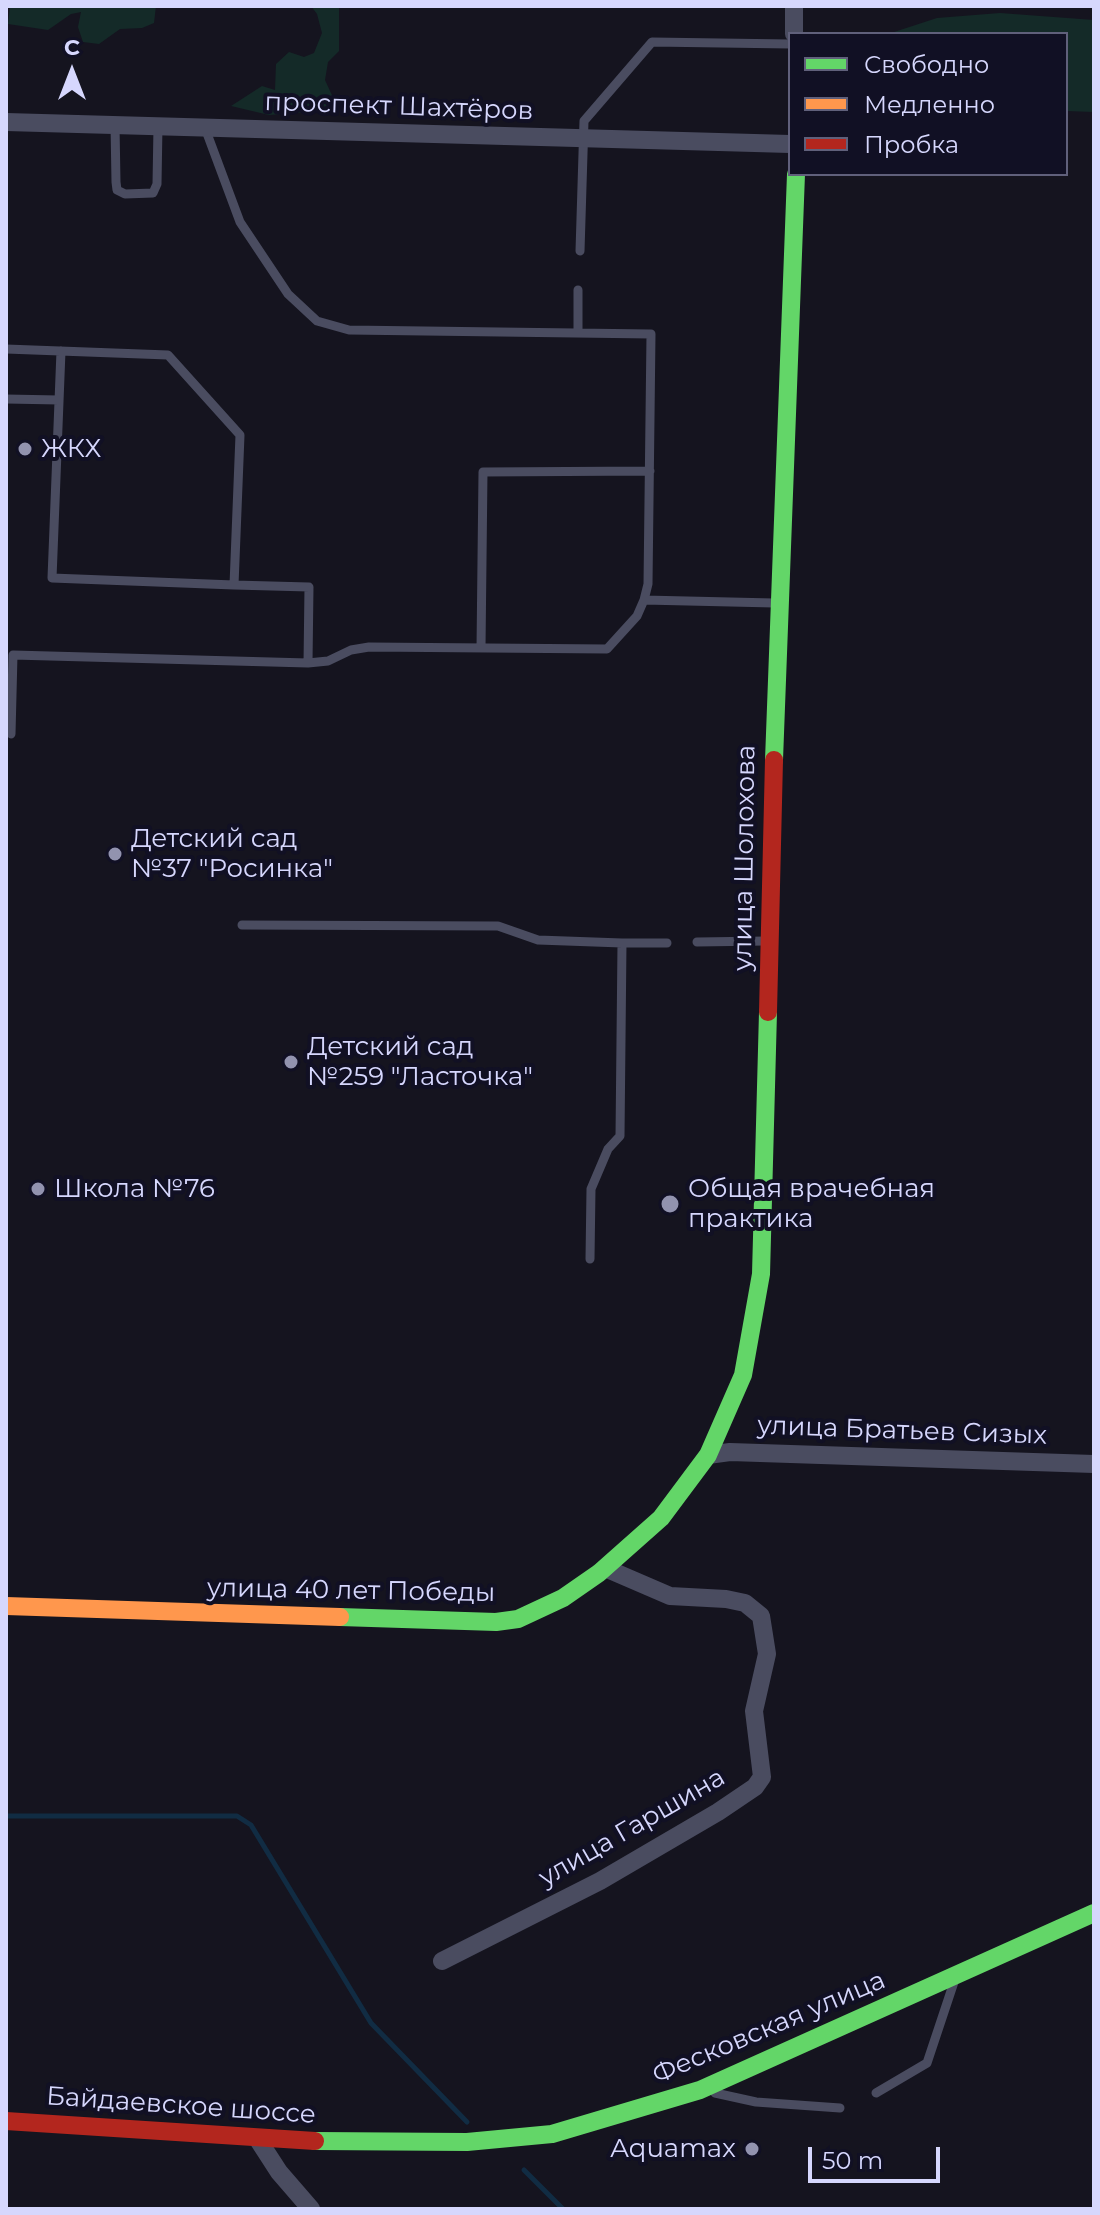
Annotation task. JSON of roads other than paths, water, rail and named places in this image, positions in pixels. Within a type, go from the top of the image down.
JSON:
[{"type":"street","points":[[794,6],[794,32]]},
{"type":"street","name":"проспект Шахтёров","points":[[6,122],[788,144]]},
{"type":"street","name":"улица Шолохова","points":[[661,1518],[695,1479],[743,1375],[760,1286],[778,603],[796,176]]},
{"type":"street","name":"улица Братьев Сизых","points":[[708,1455],[730,1452],[1094,1464]]},
{"type":"street","name":"улица 40 лет Победы","points":[[6,1606],[496,1622],[541,1610],[605,1568],[661,1518]]},
{"type":"street","name":"улица Гаршина","points":[[442,1961],[600,1881],[718,1812],[755,1787],[762,1777],[754,1711],[767,1654],[761,1616],[745,1603],[670,1596],[605,1568]]},
{"type":"street","name":"Фесковская улица","points":[[353,2143],[467,2142],[552,2134],[700,2090],[1094,1913]]},
{"type":"street","name":"Байдаевское шоссе","points":[[6,2121],[353,2143]]},
{"type":"street","points":[[257,2138],[279,2172],[311,2209]]},
{"type":"lane","points":[[580,251],[583,138],[587,114],[652,42],[788,44]]},
{"type":"lane","points":[[115,125],[117,190],[125,194],[153,193],[157,184],[158,126]]},
{"type":"lane","points":[[11,734],[13,655],[308,663],[328,661],[351,650],[369,647],[607,649],[637,616],[644,600],[648,584],[651,334],[349,330],[317,321],[288,294],[240,222],[205,128]]},
{"type":"lane","points":[[578,290],[578,333]]},
{"type":"lane","points":[[6,349],[168,355],[240,435],[234,585]]},
{"type":"lane","points":[[61,351],[52,578],[309,587],[308,663]]},
{"type":"lane","points":[[6,399],[59,400]]},
{"type":"lane","points":[[481,648],[483,472],[650,471]]},
{"type":"lane","points":[[644,600],[778,603]]},
{"type":"lane","points":[[242,925],[498,926],[538,940],[667,943]]},
{"type":"lane","points":[[697,942],[770,941]]},
{"type":"lane","points":[[590,1259],[591,1189],[608,1149],[620,1136],[622,943]]},
{"type":"lane","points":[[876,2093],[927,2063],[956,1977]]},
{"type":"lane","points":[[700,2090],[756,2102],[840,2108]]},
{"type":"waterway","points":[[6,1816],[237,1816],[251,1825],[371,2023],[467,2122]]},
{"type":"waterway","points":[[524,2170],[563,2209]]},
{"type":"place","name":"ЖКХ","points":[[25,449]]},
{"type":"place","name":"Детский сад №37 \"Росинка\"","points":[[115,854]]},
{"type":"place","name":"Детский сад №259 \"Ласточка\"","points":[[291,1062]]},
{"type":"place","name":"Школа №76","points":[[38,1189]]},
{"type":"place","name":"Общая врачебная практика","points":[[670,1204]]},
{"type":"place","name":"Aquamax","points":[[752,2149]]}]
